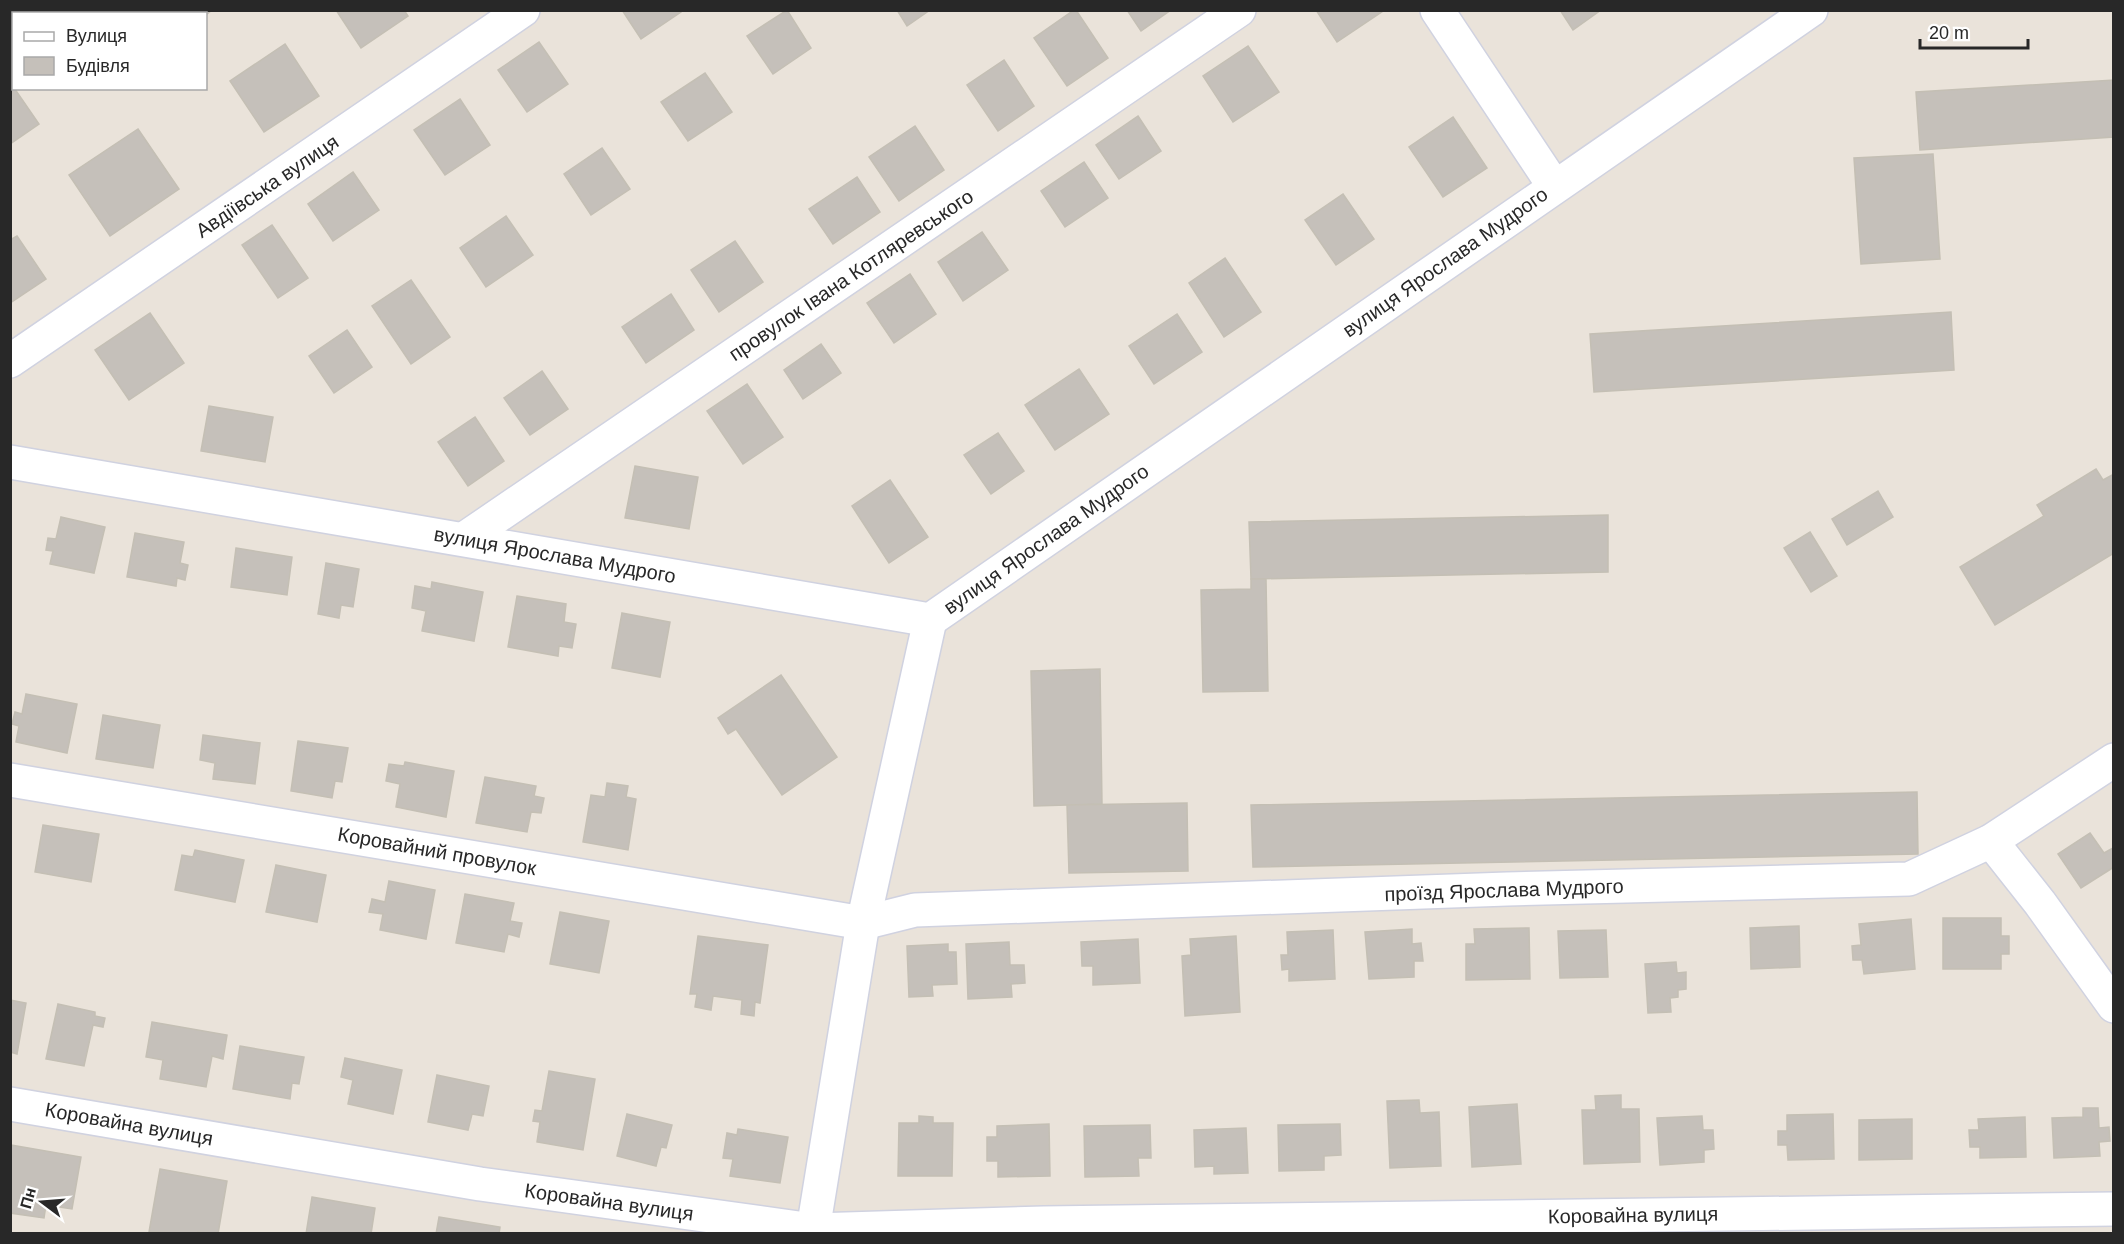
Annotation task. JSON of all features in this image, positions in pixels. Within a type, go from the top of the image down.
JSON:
[{"type":"street","name":"Авдіївська вулиця","points":[[10,361],[523,10]]},
{"type":"street","name":"провулок Івана Котляревського","points":[[464,539],[1239,10]]},
{"type":"street","points":[[1437,10],[1554,186]]},
{"type":"street","name":"вулиця Ярослава Мудрого","points":[[10,462],[930,620],[1811,10]]},
{"type":"street","points":[[813,1230],[863,923],[930,620]]},
{"type":"street","name":"проїзд Ярослава Мудрого","points":[[863,923],[915,910],[1506,889],[1909,879],[1991,841],[2114,760]]},
{"type":"street","name":"Коровайний провулок","points":[[10,780],[863,923]]},
{"type":"street","points":[[1991,841],[2040,903],[2114,1006]]},
{"type":"street","name":"Коровайна вулиця","points":[[10,1104],[480,1184],[813,1230],[1044,1223],[2114,1209]]},
{"type":"building","points":[[100,10],[131,10],[132,12],[98,12]]},
{"type":"building","points":[[181,10],[212,10],[207,14],[207,12],[182,12]]},
{"type":"building","points":[[336,10],[404,10],[408,16],[361,48]]},
{"type":"building","points":[[622,10],[680,10],[681,12],[641,39]]},
{"type":"building","points":[[787,10],[811,48],[773,74],[747,36]]},
{"type":"building","points":[[897,10],[930,10],[907,26]]},
{"type":"building","points":[[1074,10],[1108,58],[1067,86],[1034,38]]},
{"type":"building","points":[[1127,10],[1171,10],[1141,31]]},
{"type":"building","points":[[1316,10],[1383,10],[1383,11],[1337,42]]},
{"type":"building","points":[[1560,10],[1601,10],[1573,30]]},
{"type":"building","points":[[539,42],[568,84],[527,112],[498,70]]},
{"type":"building","points":[[285,44],[319,96],[264,132],[230,81]]},
{"type":"building","points":[[1248,46],[1279,92],[1233,122],[1203,76]]},
{"type":"building","points":[[1004,60],[1034,106],[998,131],[967,85]]},
{"type":"building","points":[[705,73],[732,112],[688,141],[661,102]]},
{"type":"building","points":[[2114,80],[2114,137],[1920,150],[1916,92]]},
{"type":"building","points":[[10,82],[12,90],[16,90],[39,124],[10,144]]},
{"type":"building","points":[[460,99],[490,145],[445,175],[414,130]]},
{"type":"building","points":[[1138,116],[1161,151],[1119,179],[1096,145]]},
{"type":"building","points":[[1453,117],[1487,168],[1443,197],[1409,147]]},
{"type":"building","points":[[915,126],[944,170],[899,201],[869,157]]},
{"type":"building","points":[[138,129],[179,189],[110,236],[69,175]]},
{"type":"building","points":[[602,148],[630,189],[591,215],[564,174]]},
{"type":"building","points":[[1933,154],[1940,259],[1861,264],[1854,158]]},
{"type":"building","points":[[1084,162],[1108,198],[1065,227],[1041,191]]},
{"type":"building","points":[[353,172],[379,210],[333,241],[308,204]]},
{"type":"building","points":[[857,177],[880,212],[833,244],[809,209]]},
{"type":"building","points":[[1343,194],[1374,239],[1336,265],[1305,220]]},
{"type":"building","points":[[506,216],[533,255],[486,287],[460,248]]},
{"type":"building","points":[[272,225],[308,278],[278,298],[242,245]]},
{"type":"building","points":[[982,232],[1008,270],[963,301],[938,262]]},
{"type":"building","points":[[17,236],[46,279],[10,303],[10,240]]},
{"type":"building","points":[[735,241],[763,282],[719,312],[691,270]]},
{"type":"building","points":[[1225,258],[1261,312],[1224,337],[1189,283]]},
{"type":"building","points":[[910,274],[936,314],[894,343],[867,303]]},
{"type":"building","points":[[411,280],[450,337],[411,364],[372,306]]},
{"type":"building","points":[[671,294],[694,330],[646,363],[622,327]]},
{"type":"building","points":[[1951,312],[1954,370],[1594,392],[1590,334]]},
{"type":"building","points":[[150,313],[184,363],[129,400],[95,350]]},
{"type":"building","points":[[1177,314],[1202,352],[1154,384],[1129,346]]},
{"type":"building","points":[[347,330],[372,367],[334,393],[309,356]]},
{"type":"building","points":[[821,344],[841,373],[803,399],[784,370]]},
{"type":"building","points":[[1079,369],[1109,414],[1055,450],[1025,405]]},
{"type":"building","points":[[542,371],[568,409],[530,435],[504,398]]},
{"type":"building","points":[[747,384],[783,437],[743,464],[707,411]]},
{"type":"building","points":[[209,406],[273,417],[265,462],[201,451]]},
{"type":"building","points":[[475,417],[504,461],[468,486],[438,442]]},
{"type":"building","points":[[998,433],[1024,471],[991,494],[964,455]]},
{"type":"building","points":[[635,466],[698,477],[689,529],[625,518]]},
{"type":"building","points":[[2096,469],[2103,480],[2114,474],[2114,553],[1995,625],[1960,567],[2044,516],[2037,505]]},
{"type":"building","points":[[890,480],[928,537],[889,563],[852,506]]},
{"type":"building","points":[[1878,491],[1893,517],[1847,545],[1832,519]]},
{"type":"building","points":[[1608,515],[1608,572],[1251,579],[1249,522]]},
{"type":"building","points":[[61,517],[105,527],[94,573],[50,564],[53,551],[46,550],[48,538],[56,539]]},
{"type":"building","points":[[1810,532],[1837,576],[1811,592],[1784,548]]},
{"type":"building","points":[[135,533],[184,542],[180,563],[188,565],[185,580],[177,578],[176,586],[127,577]]},
{"type":"building","points":[[236,548],[292,557],[287,595],[231,587]]},
{"type":"building","points":[[326,563],[359,569],[353,607],[341,605],[339,618],[318,614]]},
{"type":"building","points":[[1251,579],[1266,579],[1268,691],[1203,692],[1201,590],[1251,589]]},
{"type":"building","points":[[432,582],[483,592],[474,641],[422,631],[426,611],[412,608],[415,586],[431,589]]},
{"type":"building","points":[[517,596],[566,604],[564,622],[576,624],[572,648],[559,646],[558,656],[508,647]]},
{"type":"building","points":[[622,613],[670,622],[660,677],[612,668]]},
{"type":"building","points":[[1100,669],[1102,804],[1034,806],[1031,671]]},
{"type":"building","points":[[781,675],[837,757],[782,795],[736,729],[728,734],[718,718]]},
{"type":"building","points":[[26,694],[77,704],[67,753],[16,742],[19,726],[12,724],[15,712],[22,714]]},
{"type":"building","points":[[103,715],[160,725],[153,768],[96,759]]},
{"type":"building","points":[[203,735],[260,743],[255,784],[213,779],[215,763],[200,760]]},
{"type":"building","points":[[298,741],[348,748],[342,782],[335,781],[332,798],[291,791]]},
{"type":"building","points":[[405,762],[454,771],[446,817],[396,807],[400,784],[386,781],[389,764],[404,766]]},
{"type":"building","points":[[485,777],[536,786],[534,796],[544,798],[541,813],[531,812],[527,832],[476,823]]},
{"type":"building","points":[[607,783],[628,786],[626,797],[636,799],[628,850],[583,842],[591,795],[605,797]]},
{"type":"building","points":[[1917,792],[1918,854],[1253,867],[1251,805]]},
{"type":"building","points":[[1187,803],[1188,871],[1069,873],[1067,805]]},
{"type":"building","points":[[43,825],[99,834],[91,882],[35,872]]},
{"type":"building","points":[[2090,833],[2104,853],[2113,848],[2114,867],[2081,888],[2058,854]]},
{"type":"building","points":[[195,850],[244,860],[235,902],[175,890],[182,855],[193,857]]},
{"type":"building","points":[[276,865],[326,875],[317,922],[266,912]]},
{"type":"building","points":[[389,881],[435,890],[426,939],[380,930],[383,914],[369,912],[372,899],[385,902]]},
{"type":"building","points":[[465,894],[514,903],[510,921],[522,923],[519,937],[508,934],[504,952],[456,943]]},
{"type":"building","points":[[560,912],[609,921],[599,973],[550,964]]},
{"type":"building","points":[[1943,918],[2001,918],[2001,936],[2009,936],[2009,954],[2001,954],[2001,969],[1943,969]]},
{"type":"building","points":[[1911,919],[1915,969],[1864,974],[1862,960],[1853,960],[1852,946],[1861,945],[1859,924]]},
{"type":"building","points":[[1799,926],[1800,967],[1751,969],[1750,928]]},
{"type":"building","points":[[1529,928],[1530,979],[1466,980],[1466,944],[1475,944],[1474,929]]},
{"type":"building","points":[[1412,929],[1412,944],[1421,943],[1423,961],[1414,961],[1414,977],[1369,979],[1365,932]]},
{"type":"building","points":[[1333,930],[1335,979],[1289,981],[1289,969],[1282,970],[1281,955],[1288,955],[1287,932]]},
{"type":"building","points":[[1606,930],[1608,977],[1560,978],[1558,931]]},
{"type":"building","points":[[698,936],[768,945],[760,1003],[755,1002],[754,1016],[741,1014],[742,1000],[713,996],[711,1010],[695,1007],[697,994],[690,994]]},
{"type":"building","points":[[1236,936],[1240,1012],[1185,1016],[1182,956],[1191,955],[1190,939]]},
{"type":"building","points":[[1138,939],[1140,983],[1093,985],[1093,966],[1082,966],[1081,942]]},
{"type":"building","points":[[1009,942],[1010,965],[1024,965],[1025,983],[1011,984],[1012,997],[968,999],[966,944]]},
{"type":"building","points":[[948,944],[948,952],[956,952],[957,984],[932,985],[933,996],[909,997],[907,946]]},
{"type":"building","points":[[1676,962],[1677,973],[1686,972],[1686,989],[1678,990],[1678,997],[1670,998],[1671,1012],[1648,1013],[1645,964]]},
{"type":"building","points":[[10,1000],[26,1003],[17,1054],[10,1052]]},
{"type":"building","points":[[58,1004],[95,1012],[95,1016],[105,1018],[103,1027],[93,1025],[84,1066],[46,1059]]},
{"type":"building","points":[[152,1022],[227,1035],[223,1059],[212,1056],[206,1087],[160,1079],[163,1060],[146,1057]]},
{"type":"building","points":[[240,1046],[304,1057],[299,1084],[292,1083],[290,1099],[233,1089]]},
{"type":"building","points":[[345,1058],[402,1070],[393,1114],[348,1104],[353,1080],[341,1077]]},
{"type":"building","points":[[549,1071],[595,1079],[583,1150],[537,1142],[540,1122],[533,1121],[535,1110],[542,1111]]},
{"type":"building","points":[[437,1075],[489,1086],[483,1116],[472,1114],[468,1130],[428,1122]]},
{"type":"building","points":[[1621,1095],[1621,1109],[1639,1109],[1640,1162],[1584,1164],[1582,1110],[1596,1110],[1595,1096]]},
{"type":"building","points":[[1419,1100],[1420,1113],[1439,1112],[1441,1166],[1390,1168],[1387,1101]]},
{"type":"building","points":[[1517,1104],[1521,1164],[1472,1167],[1469,1107]]},
{"type":"building","points":[[2083,1108],[2098,1108],[2099,1128],[2109,1127],[2110,1141],[2099,1142],[2100,1156],[2054,1158],[2052,1118],[2083,1117]]},
{"type":"building","points":[[627,1114],[672,1125],[666,1148],[661,1147],[656,1166],[617,1156]]},
{"type":"building","points":[[1833,1114],[1834,1159],[1788,1160],[1787,1145],[1778,1145],[1778,1131],[1787,1131],[1787,1115]]},
{"type":"building","points":[[919,1116],[933,1117],[933,1123],[953,1123],[952,1176],[898,1176],[899,1123],[919,1123]]},
{"type":"building","points":[[1702,1116],[1703,1130],[1713,1130],[1714,1149],[1704,1150],[1704,1162],[1660,1165],[1657,1118]]},
{"type":"building","points":[[2025,1117],[2026,1157],[1980,1158],[1980,1147],[1970,1147],[1969,1130],[1979,1130],[1978,1119]]},
{"type":"building","points":[[1912,1119],[1912,1159],[1859,1160],[1859,1120]]},
{"type":"building","points":[[1049,1124],[1050,1176],[998,1177],[998,1161],[987,1161],[987,1137],[997,1137],[997,1126]]},
{"type":"building","points":[[1340,1124],[1341,1155],[1324,1156],[1324,1170],[1279,1171],[1278,1125]]},
{"type":"building","points":[[1150,1125],[1151,1158],[1138,1158],[1139,1176],[1085,1177],[1084,1126]]},
{"type":"building","points":[[1246,1128],[1248,1173],[1214,1174],[1214,1166],[1195,1167],[1194,1130]]},
{"type":"building","points":[[738,1129],[788,1137],[780,1183],[730,1176],[733,1159],[723,1158],[727,1133],[737,1135]]},
{"type":"building","points":[[11,1145],[81,1157],[72,1209],[46,1205],[44,1218],[10,1213]]},
{"type":"building","points":[[160,1169],[227,1181],[218,1234],[149,1232]]},
{"type":"building","points":[[312,1197],[375,1208],[371,1234],[306,1234]]},
{"type":"building","points":[[439,1217],[500,1227],[499,1234],[436,1234]]}]
